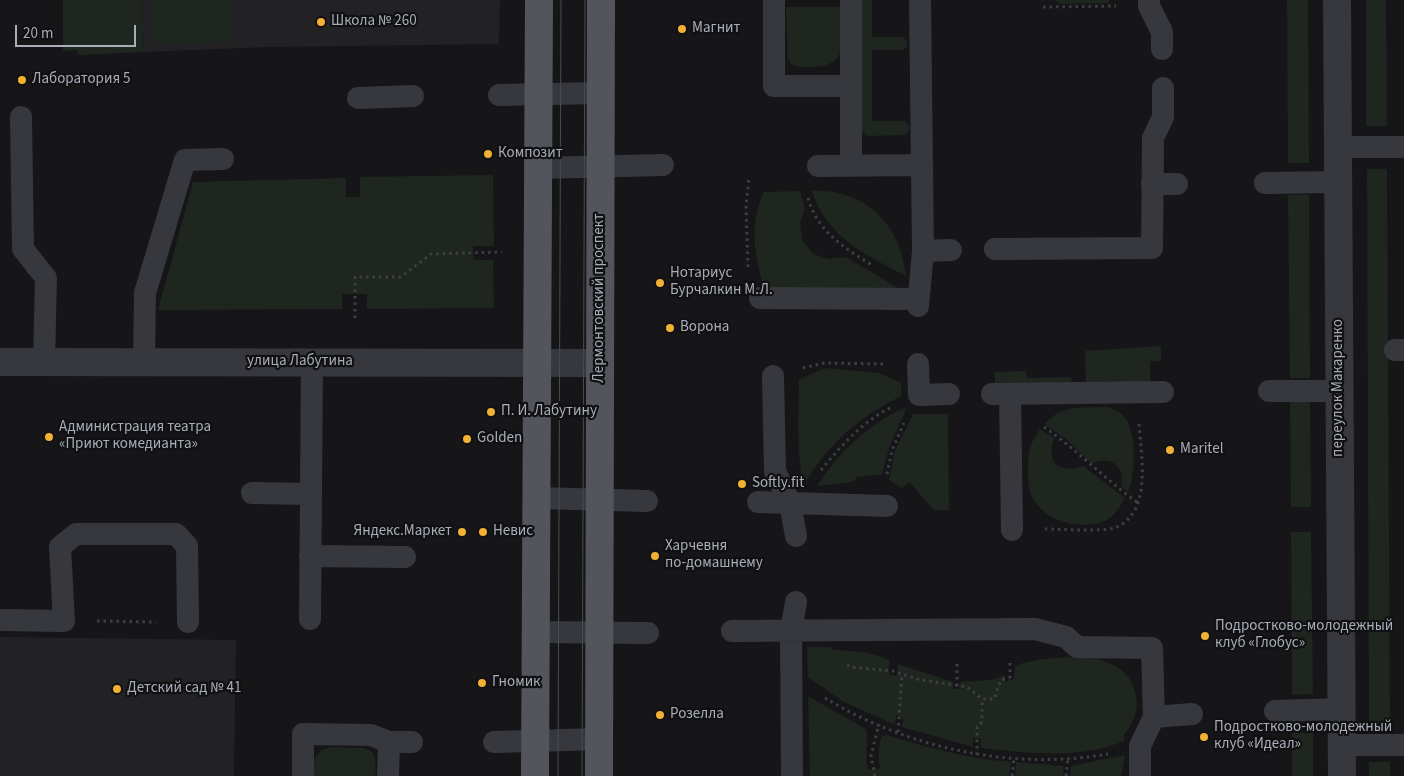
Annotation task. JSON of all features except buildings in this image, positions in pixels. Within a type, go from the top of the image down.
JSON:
[{"type":"main road","points":[[535,776],[539,0]]},
{"type":"main road","name":"Лермонтовский проспект","points":[[599,776],[600,0]]},
{"type":"street","name":"переулок Макаренко","points":[[1337,0],[1342,776]]},
{"type":"street","name":"улица Лабутина","points":[[0,362],[600,363]]},
{"type":"lane","points":[[774,0],[774,86],[851,86]]},
{"type":"lane","points":[[851,0],[851,166]]},
{"type":"lane","points":[[760,298],[918,303],[923,250],[920,0]]},
{"type":"lane","points":[[1149,3],[1162,32],[1162,49]]},
{"type":"lane","points":[[995,249],[1152,248],[1152,138],[1163,117],[1163,88]]},
{"type":"lane","points":[[499,95],[600,93]]},
{"type":"lane","points":[[358,98],[413,96]]},
{"type":"lane","points":[[21,117],[23,249],[46,278],[44,362]]},
{"type":"lane","points":[[1338,147],[1404,148]]},
{"type":"lane","points":[[144,362],[145,293],[185,160],[223,159]]},
{"type":"lane","points":[[538,168],[663,165]]},
{"type":"lane","points":[[818,166],[922,165]]},
{"type":"lane","points":[[1265,183],[1338,182]]},
{"type":"lane","points":[[1152,184],[1177,184]]},
{"type":"lane","points":[[923,250],[951,250]]},
{"type":"lane","points":[[310,619],[312,362]]},
{"type":"lane","points":[[773,376],[775,470],[790,504],[796,536]]},
{"type":"lane","points":[[919,379],[949,394]]},
{"type":"lane","points":[[1269,391],[1340,391]]},
{"type":"lane","points":[[1012,530],[1001,394],[1163,392]]},
{"type":"lane","points":[[252,493],[311,494]]},
{"type":"lane","points":[[537,498],[647,501]]},
{"type":"lane","points":[[758,502],[887,506]]},
{"type":"lane","points":[[0,620],[64,621],[60,547],[76,534],[176,534],[187,546],[188,622]]},
{"type":"lane","points":[[310,556],[405,557]]},
{"type":"lane","points":[[792,776],[791,631],[796,602]]},
{"type":"lane","points":[[732,631],[1011,629],[1048,631],[1066,637],[1077,647],[1152,648],[1154,717],[1140,746],[1140,776]]},
{"type":"lane","points":[[536,632],[648,633]]},
{"type":"lane","points":[[1275,711],[1342,709]]},
{"type":"lane","points":[[1154,717],[1192,714]]},
{"type":"lane","points":[[303,776],[302,734],[370,735],[388,742],[412,742]]},
{"type":"lane","points":[[494,742],[599,739]]},
{"type":"lane","points":[[388,742],[388,776]]},
{"type":"lane","points":[[1342,745],[1404,745]]},
{"type":"path","points":[[1043,7],[1149,3]]},
{"type":"path","points":[[749,177],[746,206],[748,267],[760,298]]},
{"type":"path","points":[[807,193],[810,206],[821,226],[840,246],[874,267]]},
{"type":"path","points":[[355,318],[355,277],[401,276],[431,254],[511,252]]},
{"type":"path","points":[[773,376],[824,363],[883,363],[919,379]]},
{"type":"path","points":[[790,504],[810,485],[837,451],[859,429],[919,379]]},
{"type":"path","points":[[887,506],[886,474],[892,450],[919,379]]},
{"type":"path","points":[[1012,530],[1113,528],[1128,520],[1138,503],[1142,480],[1137,393]]},
{"type":"path","points":[[1001,394],[1064,441],[1088,464],[1138,503]]},
{"type":"path","points":[[64,621],[188,622]]},
{"type":"path","points":[[834,631],[836,658],[851,667],[893,670],[917,679],[967,687],[982,699],[994,700],[1001,680],[1010,677],[1011,629]]},
{"type":"path","points":[[792,673],[840,707],[898,732],[977,755],[1068,759],[1112,753],[1140,746]]},
{"type":"path","points":[[898,732],[902,674]]},
{"type":"path","points":[[977,755],[977,727],[982,722],[982,699]]},
{"type":"path","points":[[875,776],[872,756],[880,724]]},
{"type":"path","points":[[1012,776],[1014,758]]},
{"type":"path","points":[[1066,776],[1068,759]]},
{"type":"shaded area","points":[[63,0],[142,0],[144,52],[78,55],[77,50],[63,51]]},
{"type":"shaded area","name":"Школа № 260","points":[[142,0],[500,0],[499,44],[268,47],[144,52]]},
{"type":"shaded area","points":[[150,0],[233,0],[233,42],[151,43]]},
{"type":"shaded area","points":[[859,0],[872,0],[872,37],[903,37],[907,41],[907,46],[903,50],[872,50],[872,121],[905,121],[910,126],[909,131],[905,135],[867,136],[860,131]]},
{"type":"shaded area","points":[[1056,0],[1109,0],[1109,3],[1059,4]]},
{"type":"shaded area","points":[[1287,0],[1308,0],[1309,163],[1288,163]]},
{"type":"shaded area","points":[[1366,0],[1386,0],[1387,126],[1366,126]]},
{"type":"shaded area","points":[[786,7],[843,7],[843,40],[838,57],[832,63],[822,66],[803,67],[794,66],[790,63],[788,60]]},
{"type":"shaded area","points":[[1367,169],[1387,169],[1390,726],[1369,726]]},
{"type":"shaded area","points":[[493,175],[494,246],[473,246],[474,260],[493,260],[494,308],[367,309],[367,294],[342,294],[342,309],[158,310],[193,182],[346,178],[346,197],[360,197],[360,177]]},
{"type":"shaded area","points":[[800,191],[805,208],[800,223],[802,240],[813,254],[829,259],[846,257],[906,293],[765,291],[758,266],[755,242],[756,217],[759,204],[764,192]]},
{"type":"shaded area","points":[[812,191],[831,192],[848,196],[864,203],[877,213],[897,241],[903,258],[906,276],[863,252],[838,233],[827,221]]},
{"type":"shaded area","points":[[1288,195],[1309,195],[1310,378],[1290,378]]},
{"type":"shaded area","points":[[1161,346],[1161,361],[1150,361],[1150,382],[1086,383],[1085,351]]},
{"type":"shaded area","points":[[824,368],[879,373],[901,383],[901,396],[858,422],[846,432],[824,455],[805,483],[802,476],[799,450],[799,380]]},
{"type":"shaded area","points":[[1026,371],[1027,378],[1071,377],[1072,384],[995,386],[995,372]]},
{"type":"shaded area","points":[[1290,402],[1310,402],[1311,507],[1291,507]]},
{"type":"shaded area","points":[[1107,407],[1118,411],[1127,420],[1133,439],[1133,474],[1128,492],[1121,486],[1121,473],[1115,464],[1098,461],[1092,464],[1066,439],[1044,424],[1058,413],[1073,408]]},
{"type":"shaded area","points":[[904,408],[906,410],[889,448],[882,474],[857,477],[853,482],[817,486],[844,451],[866,431]]},
{"type":"shaded area","points":[[913,414],[948,414],[949,510],[934,510],[909,482],[902,488],[889,480],[895,451]]},
{"type":"shaded area","points":[[1040,429],[1054,438],[1052,454],[1056,464],[1067,469],[1083,466],[1125,498],[1112,517],[1096,524],[1076,524],[1055,519],[1039,507],[1030,491],[1028,457],[1030,448]]},
{"type":"shaded area","points":[[1291,532],[1311,532],[1313,694],[1292,695]]},
{"type":"shaded area","name":"Детский сад № 41","points":[[0,637],[236,640],[234,776],[0,776]]},
{"type":"shaded area","points":[[807,647],[831,647],[832,650],[875,655],[889,660],[889,674],[897,676],[898,664],[953,682],[953,689],[959,689],[960,682],[991,680],[1005,675],[1005,682],[1014,679],[1015,666],[1037,660],[1071,657],[1105,661],[1119,668],[1130,679],[1136,695],[1136,711],[1131,725],[1124,734],[1124,741],[1089,751],[1053,754],[981,748],[981,739],[973,738],[973,747],[902,727],[903,718],[896,715],[895,725],[842,701],[808,677]]},
{"type":"shaded area","points":[[808,696],[866,729],[868,770],[880,768],[880,744],[882,736],[887,735],[948,752],[1011,762],[1009,776],[810,776]]},
{"type":"shaded area","points":[[1292,733],[1313,733],[1313,776],[1292,776]]},
{"type":"shaded area","points":[[331,747],[363,748],[371,751],[375,758],[376,776],[314,776],[316,757],[321,751]]},
{"type":"shaded area","points":[[1125,755],[1121,776],[1070,776],[1071,766]]},
{"type":"shaded area","points":[[1016,762],[1064,766],[1063,776],[1015,776]]},
{"type":"shaded area","points":[[1369,762],[1390,762],[1390,776],[1369,776]]},
{"type":"tram line","points":[[558,776],[561,0]]},
{"type":"tram line","points":[[582,776],[585,0]]},
{"type":"place","name":"Школа № 260","points":[[321,22]]},
{"type":"place","name":"Магнит","points":[[682,29]]},
{"type":"place","name":"Лаборатория 5","points":[[22,80]]},
{"type":"place","name":"Композит","points":[[488,154]]},
{"type":"place","name":"Нотариус Бурчалкин М.Л.","points":[[660,283]]},
{"type":"place","name":"Ворона","points":[[670,328]]},
{"type":"place","name":"П. И. Лабутину","points":[[491,412]]},
{"type":"place","name":"Администрация театра «Приют комедианта»","points":[[49,437]]},
{"type":"place","name":"Golden","points":[[467,439]]},
{"type":"place","name":"Maritel","points":[[1170,450]]},
{"type":"place","name":"Softly.fit","points":[[742,484]]},
{"type":"place","name":"Яндекс.Маркет","points":[[462,532]]},
{"type":"place","name":"Невис","points":[[483,532]]},
{"type":"place","name":"Харчевня по-домашнему","points":[[655,556]]},
{"type":"place","name":"Подростково-молодежный клуб «Глобус»","points":[[1205,636]]},
{"type":"place","name":"Гномик","points":[[482,683]]},
{"type":"place","name":"Детский сад № 41","points":[[117,689]]},
{"type":"place","name":"Розелла","points":[[660,715]]},
{"type":"place","name":"Подростково-молодежный клуб «Идеал»","points":[[1204,737]]}]
